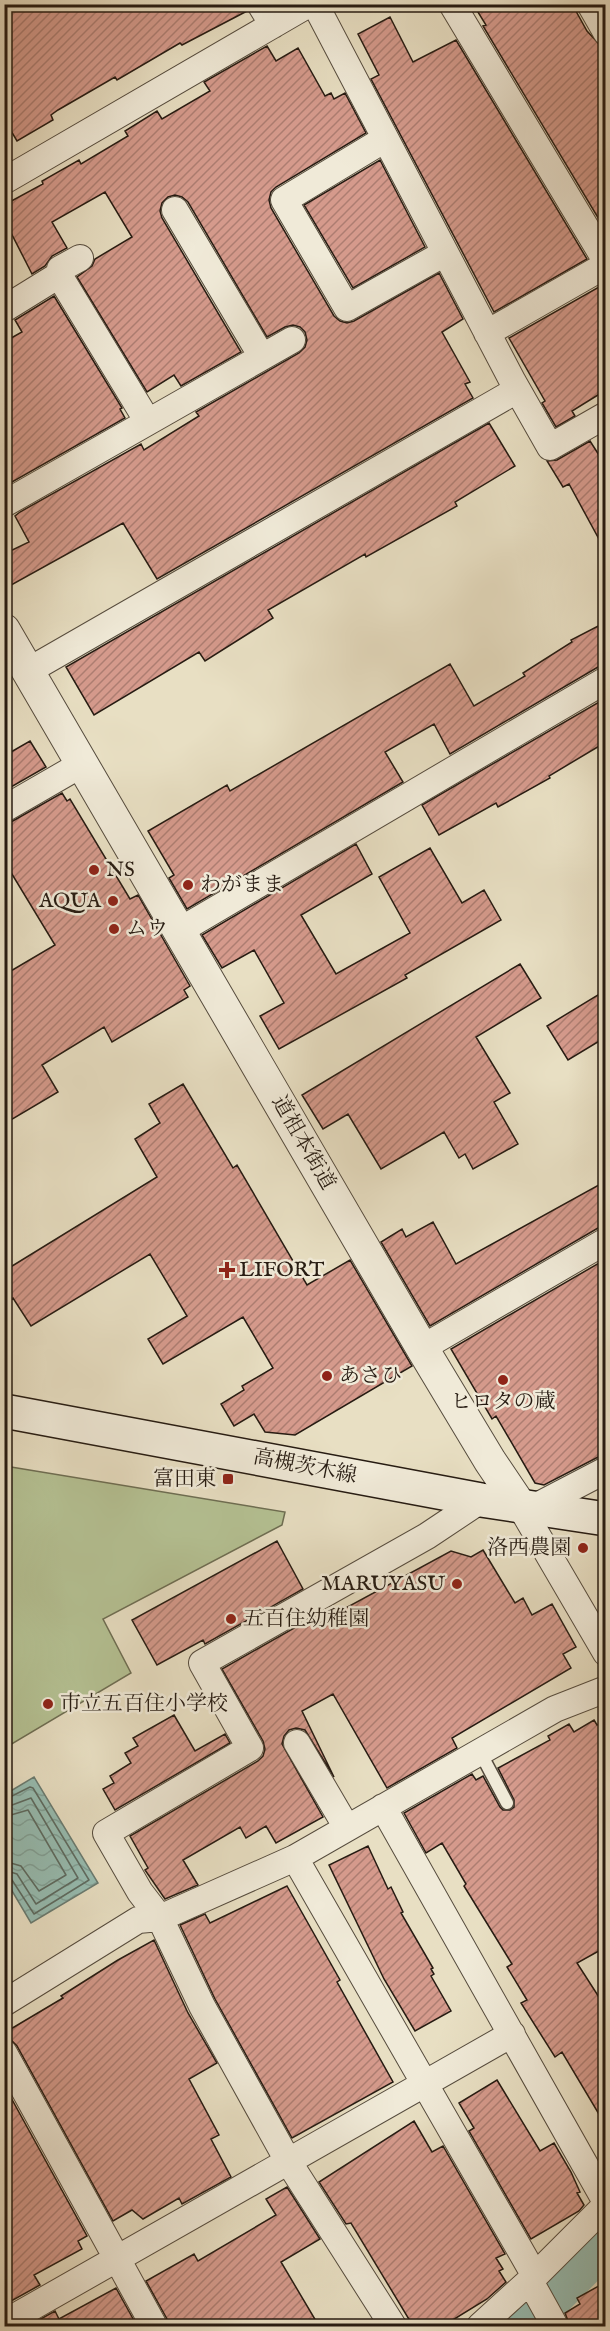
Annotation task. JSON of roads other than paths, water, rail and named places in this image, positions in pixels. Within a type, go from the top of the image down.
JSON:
[{"type":"main road","name":"高槻茨木線","points":[[4,1411],[481,1500],[606,1519]]},
{"type":"street","points":[[4,181],[267,15],[309,4]]},
{"type":"street","points":[[315,4],[517,390],[550,447],[606,415]]},
{"type":"street","points":[[452,4],[606,263],[487,333]]},
{"type":"street","points":[[590,4],[606,32]]},
{"type":"street","points":[[385,139],[284,200],[347,308],[445,253]]},
{"type":"street","points":[[175,210],[262,357]]},
{"type":"street","points":[[4,309],[59,274],[60,269],[80,258]]},
{"type":"street","points":[[59,274],[148,422]]},
{"type":"street","points":[[4,504],[292,340]]},
{"type":"street","points":[[28,671],[517,390]]},
{"type":"street","name":"道祖本街道","points":[[4,630],[422,1348],[490,1461],[527,1506],[606,1653]]},
{"type":"street","points":[[180,932],[606,680]]},
{"type":"street","points":[[4,810],[82,764]]},
{"type":"street","points":[[422,1348],[606,1241]]},
{"type":"street","points":[[527,1506],[606,1470]]},
{"type":"street","points":[[393,2326],[288,2161],[202,2006],[160,1918],[140,1892],[106,1833],[250,1748],[202,1663],[427,1536],[481,1500]]},
{"type":"street","points":[[4,2004],[138,1920],[160,1918],[295,1858],[555,1709],[606,1689]]},
{"type":"street","points":[[297,1743],[347,1828]]},
{"type":"street","points":[[383,1807],[606,2204],[480,2326]]},
{"type":"street","points":[[295,1858],[425,2085],[532,2278],[555,2326]]},
{"type":"street","points":[[4,2323],[512,2034]]},
{"type":"street","points":[[4,2053],[154,2326]]},
{"type":"lane","points":[[480,1752],[507,1803]]},
{"type":"water","points":[[34,1777],[98,1883],[31,1923],[5,1879],[4,1795]]},
{"type":"waterway","points":[[513,2326],[606,2232]]},
{"type":"place","name":"NS","points":[[94,870]]},
{"type":"place","name":"わがまま","points":[[188,885]]},
{"type":"place","name":"AQUA","points":[[113,901]]},
{"type":"place","name":"ムウ","points":[[114,929]]},
{"type":"place","name":"LIFORT","points":[[227,1270]]},
{"type":"place","name":"あさひ","points":[[327,1376]]},
{"type":"place","name":"ヒロタの蔵","points":[[503,1380]]},
{"type":"place","name":"富田東","points":[[228,1479]]},
{"type":"place","name":"洛西農園","points":[[583,1548]]},
{"type":"place","name":"MARUYASU","points":[[457,1584]]},
{"type":"place","name":"五百住幼稚園","points":[[231,1619]]},
{"type":"place","name":"市立五百住小学校","points":[[48,1704]]}]
